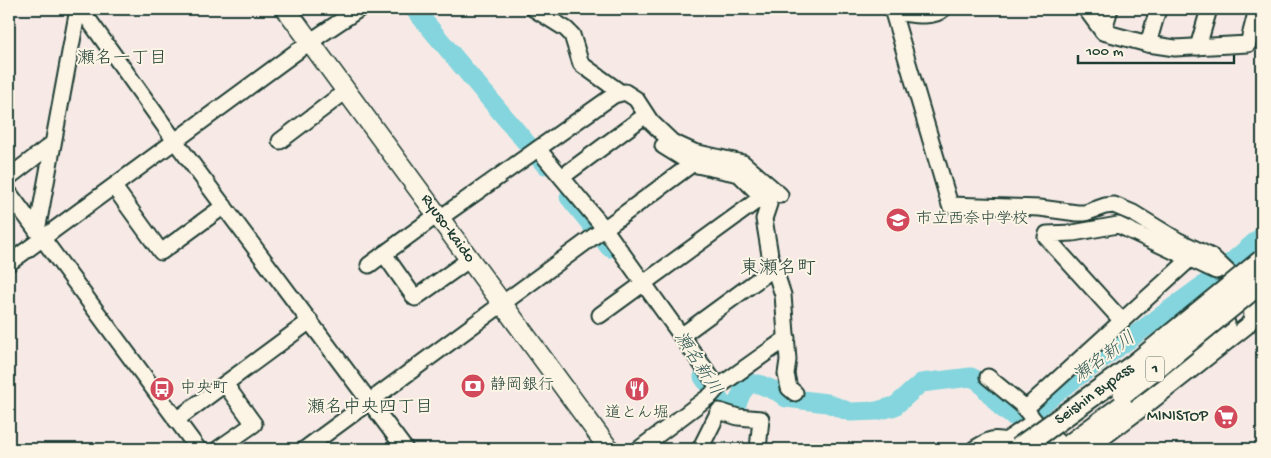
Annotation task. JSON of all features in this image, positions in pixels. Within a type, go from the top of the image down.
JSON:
[{"type":"highway","name":"1","points":[[1009,447],[1031,416],[1130,360],[1262,252]]},
{"type":"highway","name":"Seishin Bypass","points":[[1009,447],[1136,364],[1262,261]]},
{"type":"highway","name":"1","points":[[1066,449],[1181,363],[1259,289]]},
{"type":"highway","name":"Seishin Bypass","points":[[1043,449],[1154,370],[1259,289]]},
{"type":"main road","name":"Ryuso-kaido","points":[[286,9],[609,449]]},
{"type":"street","points":[[80,9],[175,141],[406,449]]},
{"type":"street","points":[[39,235],[52,144],[80,9]]},
{"type":"street","points":[[9,264],[39,235],[114,187],[311,41],[359,9]]},
{"type":"street","points":[[534,9],[566,29],[572,35],[581,64],[628,103],[649,134],[666,149],[692,164],[739,174],[769,204],[764,219],[770,255],[783,295],[788,360],[786,374],[789,388],[795,393]]},
{"type":"street","points":[[942,9],[934,14],[927,15],[893,10],[950,205],[1040,208],[1077,213],[1085,213],[1114,205],[1133,213],[1177,240],[1212,257],[1232,278]]},
{"type":"street","points":[[1086,9],[1103,32],[1148,44],[1175,48],[1255,42],[1257,9]]},
{"type":"street","points":[[1103,32],[1110,9]]},
{"type":"street","points":[[1148,44],[1158,9]]},
{"type":"street","points":[[1198,47],[1208,9]]},
{"type":"street","points":[[280,141],[346,91]]},
{"type":"street","points":[[369,265],[617,94],[625,92],[631,94],[651,122],[672,142],[694,152],[743,163],[780,195]]},
{"type":"street","points":[[562,177],[639,120]]},
{"type":"street","points":[[9,177],[52,144]]},
{"type":"street","points":[[538,149],[604,228],[718,387]]},
{"type":"street","points":[[305,449],[692,164]]},
{"type":"street","points":[[114,187],[161,252],[224,206]]},
{"type":"street","points":[[9,193],[198,449]]},
{"type":"street","points":[[600,315],[762,197]]},
{"type":"street","points":[[1122,321],[1046,237],[1048,234],[1073,233],[1118,225],[1232,278]]},
{"type":"street","points":[[384,254],[415,298],[470,259]]},
{"type":"street","points":[[1031,416],[1122,321],[1190,259]]},
{"type":"street","points":[[681,336],[774,268]]},
{"type":"street","points":[[176,420],[310,321]]},
{"type":"street","points":[[638,449],[711,396],[718,387],[787,338]]},
{"type":"street","points":[[988,377],[1066,449]]},
{"type":"street","points":[[218,449],[254,424],[225,384]]},
{"type":"street","points":[[700,449],[719,411],[738,417],[761,419],[758,449]]},
{"type":"street","points":[[974,449],[990,439],[996,438],[1009,447]]},
{"type":"waterway","name":"瀬名新川","points":[[414,9],[545,165]]},
{"type":"waterway","name":"瀬名新川","points":[[569,197],[610,248]]},
{"type":"waterway","name":"瀬名新川","points":[[703,377],[723,405],[735,409],[742,392],[749,384],[759,384],[778,392],[786,398],[827,403],[850,412],[877,411],[895,406],[921,383],[971,377],[979,381],[1001,407],[1018,418],[1028,415],[1213,278],[1262,236]]},
{"type":"place","name":"市立西奈中学校","points":[[898,220]]},
{"type":"place","name":"静岡銀行","points":[[473,386]]},
{"type":"place","name":"中央町","points":[[162,389]]},
{"type":"place","name":"道とん堀","points":[[637,389]]},
{"type":"place","name":"MINISTOP","points":[[1226,417]]},
{"type":"district","name":"瀬名一丁目","points":[[122,59]]},
{"type":"district","name":"東瀬名町","points":[[778,269]]},
{"type":"district","name":"瀬名中央四丁目","points":[[370,408]]}]
